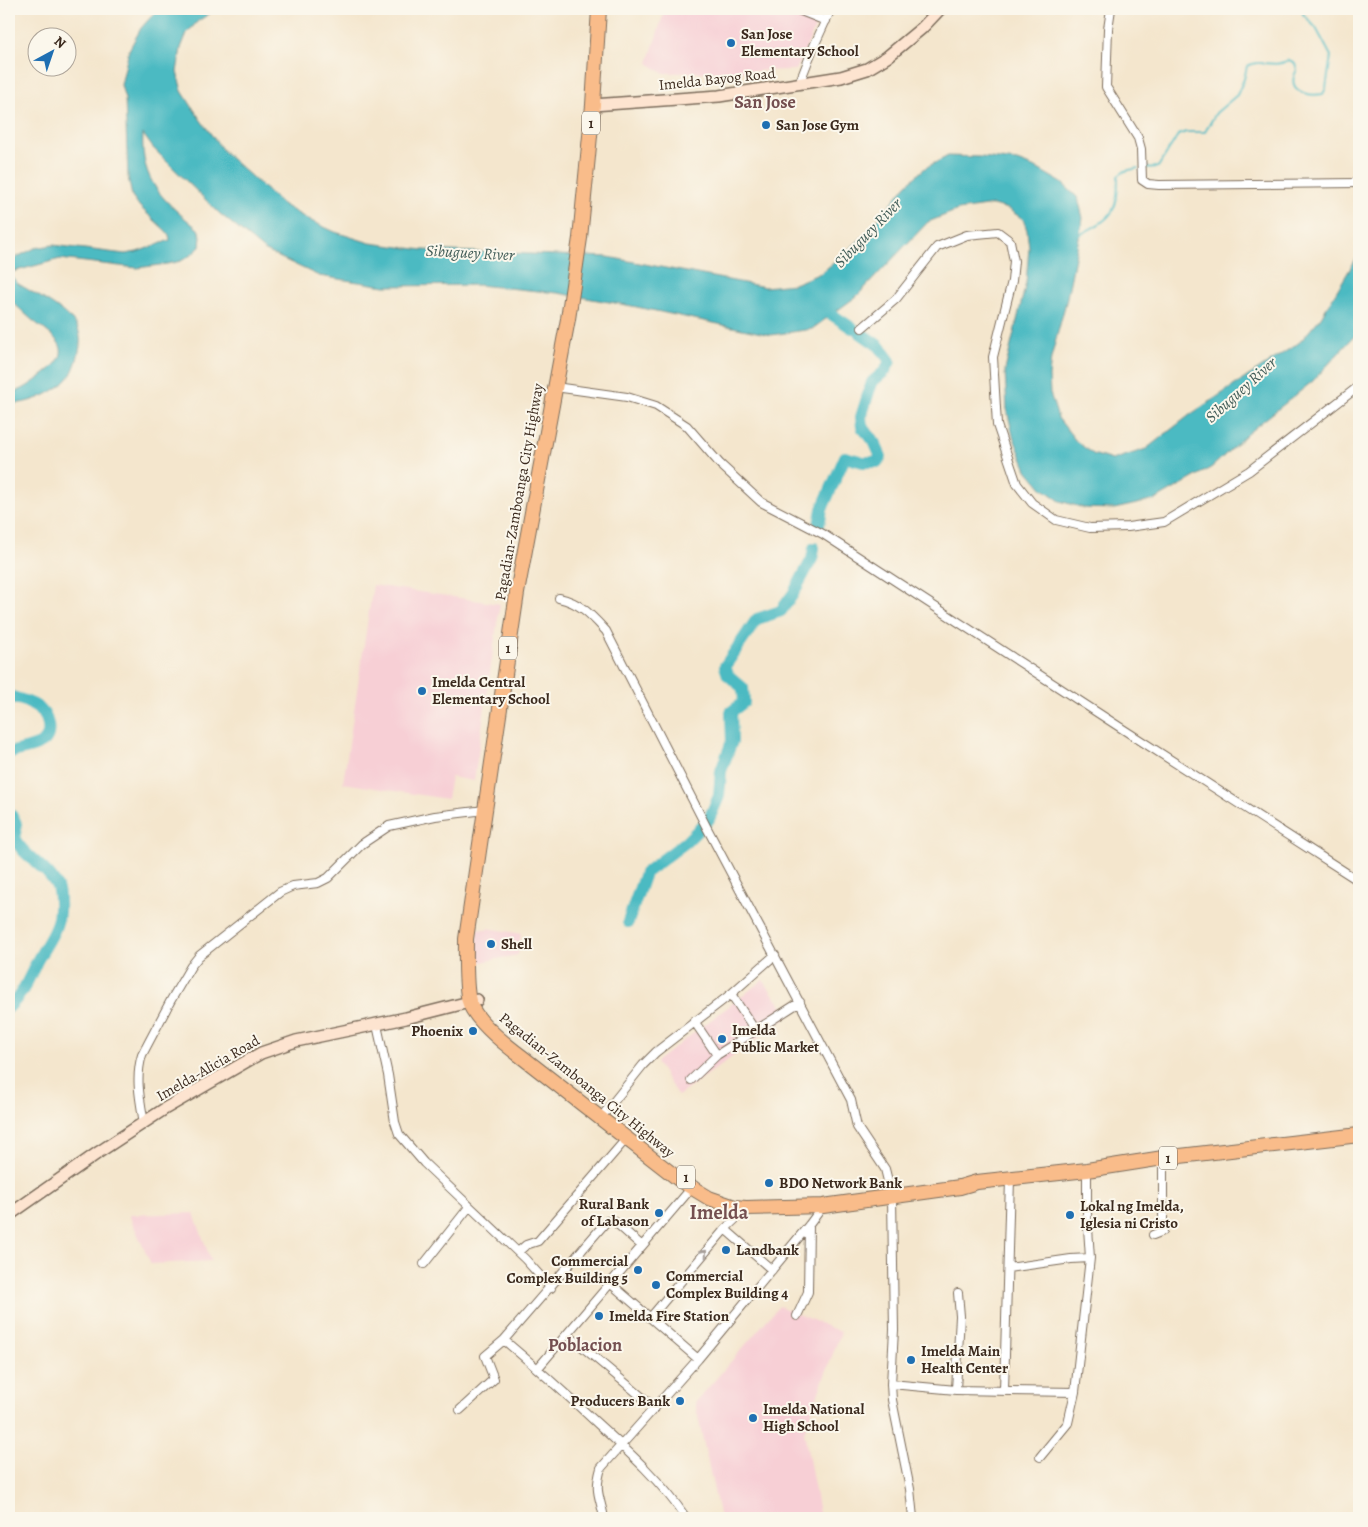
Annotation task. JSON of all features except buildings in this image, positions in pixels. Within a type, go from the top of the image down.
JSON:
[{"type":"highway","name":"Pagadian-Zamboanga City Highway","points":[[599,9],[593,105],[580,238],[568,319],[516,593],[466,939],[467,980],[480,1018],[498,1038],[671,1174],[694,1185],[739,1199],[760,1202],[824,1202]]},
{"type":"highway","name":"Pagadian-Zamboanga City Highway","points":[[473,1001],[500,1032],[520,1050],[710,1198],[735,1207],[746,1208],[824,1202],[891,1193],[960,1187],[977,1182],[1087,1170],[1163,1158],[1359,1136]]},
{"type":"main road","name":"Imelda Bayog Road","points":[[593,105],[719,96],[842,78],[875,65],[902,45],[940,9]]},
{"type":"main road","name":"Imelda-Alicia Road","points":[[9,1215],[144,1123],[261,1053],[296,1041],[377,1025],[473,1001]]},
{"type":"street","points":[[796,9],[826,20]]},
{"type":"street","points":[[799,84],[831,9]]},
{"type":"street","points":[[1111,9],[1108,29],[1106,87],[1138,138],[1141,149],[1142,180],[1148,184],[1359,182]]},
{"type":"street","points":[[862,328],[896,299],[937,247],[967,235],[998,232],[1010,241],[1014,261],[1012,281],[993,357],[997,424],[1017,484],[1032,503],[1056,520],[1090,528],[1128,527],[1164,522],[1249,471],[1359,385]]},
{"type":"street","points":[[555,387],[627,397],[656,406],[687,426],[720,464],[762,502],[823,534],[1359,881]]},
{"type":"street","points":[[559,598],[572,601],[589,612],[606,631],[707,828],[851,1100],[857,1127],[884,1169],[891,1193],[894,1330],[891,1384],[896,1423],[910,1489],[913,1518]]},
{"type":"street","points":[[144,1123],[138,1081],[139,1063],[171,1000],[191,966],[205,950],[280,892],[293,886],[318,883],[328,878],[362,844],[389,826],[435,816],[485,810]]},
{"type":"street","points":[[603,1115],[650,1058],[666,1043],[731,994],[775,955]]},
{"type":"street","points":[[731,994],[754,1030]]},
{"type":"street","points":[[691,1080],[717,1056],[754,1030],[800,1002]]},
{"type":"street","points":[[694,1021],[717,1056]]},
{"type":"street","points":[[377,1025],[388,1075],[395,1122],[399,1134],[424,1163],[518,1252],[551,1288]]},
{"type":"street","points":[[518,1252],[526,1245],[538,1241],[626,1139]]},
{"type":"street","points":[[1153,1235],[1163,1231],[1163,1158]]},
{"type":"street","points":[[1040,1457],[1068,1423],[1075,1392],[1090,1258],[1087,1170]]},
{"type":"street","points":[[1004,1390],[1010,1179]]},
{"type":"street","points":[[538,1368],[694,1185]]},
{"type":"street","points":[[604,1518],[602,1506],[597,1496],[597,1484],[601,1468],[698,1359],[809,1225],[824,1202]]},
{"type":"street","points":[[424,1264],[469,1207]]},
{"type":"street","points":[[650,1318],[725,1229],[746,1208]]},
{"type":"street","points":[[460,1410],[494,1379],[485,1356],[504,1340],[608,1221],[614,1222],[642,1246]]},
{"type":"street","points":[[797,1316],[808,1292],[809,1225]]},
{"type":"street","points":[[725,1229],[772,1270]]},
{"type":"street","points":[[1008,1268],[1090,1258]]},
{"type":"street","points":[[610,1283],[698,1359]]},
{"type":"street","points":[[956,1390],[960,1316],[958,1292]]},
{"type":"street","points":[[567,1334],[655,1408]]},
{"type":"street","points":[[504,1340],[538,1368],[621,1445],[660,1484],[675,1501],[686,1518]]},
{"type":"street","points":[[891,1384],[956,1390],[1075,1392]]},
{"type":"shaded area","name":"San Jose Elementary School","points":[[665,9],[784,9],[817,23],[796,70],[663,73],[648,63]]},
{"type":"shaded area","name":"Imelda Central Elementary School","points":[[373,585],[500,604],[474,781],[451,777],[447,799],[343,783]]},
{"type":"shaded area","points":[[488,928],[521,934],[518,955],[476,963],[478,929],[487,930]]},
{"type":"shaded area","name":"Imelda Public Market","points":[[763,980],[789,1016],[678,1096],[656,1062]]},
{"type":"shaded area","points":[[194,1213],[211,1261],[151,1264],[129,1215]]},
{"type":"shaded area","name":"Imelda National High School","points":[[779,1306],[841,1332],[804,1432],[820,1518],[720,1518],[695,1403]]},
{"type":"water","name":"Sibuguey River","points":[[158,9],[217,9],[198,21],[187,33],[181,48],[177,72],[182,91],[224,152],[282,204],[307,219],[335,232],[370,243],[423,250],[608,257],[765,287],[794,284],[821,273],[842,256],[870,230],[906,185],[925,168],[948,156],[1017,161],[1038,169],[1062,183],[1078,198],[1083,218],[1066,302],[1051,358],[1050,393],[1058,418],[1076,441],[1093,454],[1112,460],[1146,449],[1191,414],[1300,342],[1321,317],[1359,254],[1359,331],[1313,381],[1248,433],[1212,467],[1155,500],[1114,509],[1084,508],[1060,501],[1042,488],[1027,470],[1013,436],[1007,410],[1005,370],[1026,283],[1029,248],[1027,230],[1023,219],[1008,209],[993,205],[958,210],[928,222],[857,296],[812,329],[771,335],[632,306],[558,293],[478,285],[385,286],[319,276],[264,250],[219,213],[153,148],[143,134],[143,151],[150,178],[165,199],[198,229],[201,236],[200,247],[181,261],[137,268],[60,259],[12,272],[11,275],[17,283],[49,302],[71,319],[78,328],[80,348],[74,368],[65,382],[53,391],[38,398],[9,404],[9,393],[23,389],[43,375],[54,366],[61,351],[60,345],[49,333],[9,299],[9,261],[35,248],[53,245],[125,254],[137,252],[170,240],[166,231],[140,207],[132,196],[128,177],[125,99],[121,85],[129,50],[141,28]]},
{"type":"waterway","points":[[1143,168],[1158,167],[1178,135],[1186,132],[1205,132],[1216,113],[1237,95],[1247,66],[1257,63],[1277,64],[1289,60],[1295,63],[1297,70],[1294,77],[1295,87],[1304,93],[1323,94],[1326,88],[1331,56],[1316,28],[1303,14],[1302,9]]},
{"type":"waterway","points":[[1079,235],[1099,224],[1110,214],[1116,199],[1118,176],[1125,171],[1138,168]]},
{"type":"waterway","points":[[819,306],[852,328]]},
{"type":"waterway","points":[[819,525],[822,509],[845,457],[863,462],[877,462],[881,457],[874,441],[862,427],[861,417],[872,382],[885,371],[890,361],[879,346],[859,332]]},
{"type":"waterway","points":[[628,922],[645,873],[686,842],[709,819],[719,796],[721,771],[732,741],[731,712],[744,702],[743,688],[728,675],[725,666],[757,619],[781,611],[793,594],[812,559],[814,548]]},
{"type":"waterway","points":[[9,696],[33,704],[46,717],[48,724],[48,734],[43,742],[9,753]]},
{"type":"waterway","points":[[9,813],[15,822],[14,838],[18,845],[46,871],[56,885],[59,894],[58,919],[53,933],[22,991],[9,1007]]},
{"type":"place","name":"San Jose Elementary School","points":[[731,43]]},
{"type":"place","name":"San Jose Gym","points":[[766,125]]},
{"type":"place","name":"Imelda Central Elementary School","points":[[422,691]]},
{"type":"place","name":"Shell","points":[[491,944]]},
{"type":"place","name":"Phoenix","points":[[473,1031]]},
{"type":"place","name":"Imelda Public Market","points":[[722,1039]]},
{"type":"place","name":"BDO Network Bank","points":[[769,1183]]},
{"type":"place","name":"Rural Bank of Labason","points":[[659,1213]]},
{"type":"place","name":"Lokal ng Imelda, Iglesia ni Cristo","points":[[1070,1215]]},
{"type":"place","name":"Landbank","points":[[726,1250]]},
{"type":"place","name":"Commercial Complex Building 5","points":[[638,1270]]},
{"type":"place","name":"Commercial Complex Building 4","points":[[656,1285]]},
{"type":"place","name":"Imelda Fire Station","points":[[599,1316]]},
{"type":"place","name":"Imelda Main Health Center","points":[[911,1360]]},
{"type":"place","name":"Producers Bank","points":[[680,1401]]},
{"type":"place","name":"Imelda National High School","points":[[753,1418]]},
{"type":"district","name":"San Jose","points":[[765,102]]},
{"type":"district","name":"Imelda","points":[[719,1212]]},
{"type":"district","name":"Poblacion","points":[[585,1345]]}]
